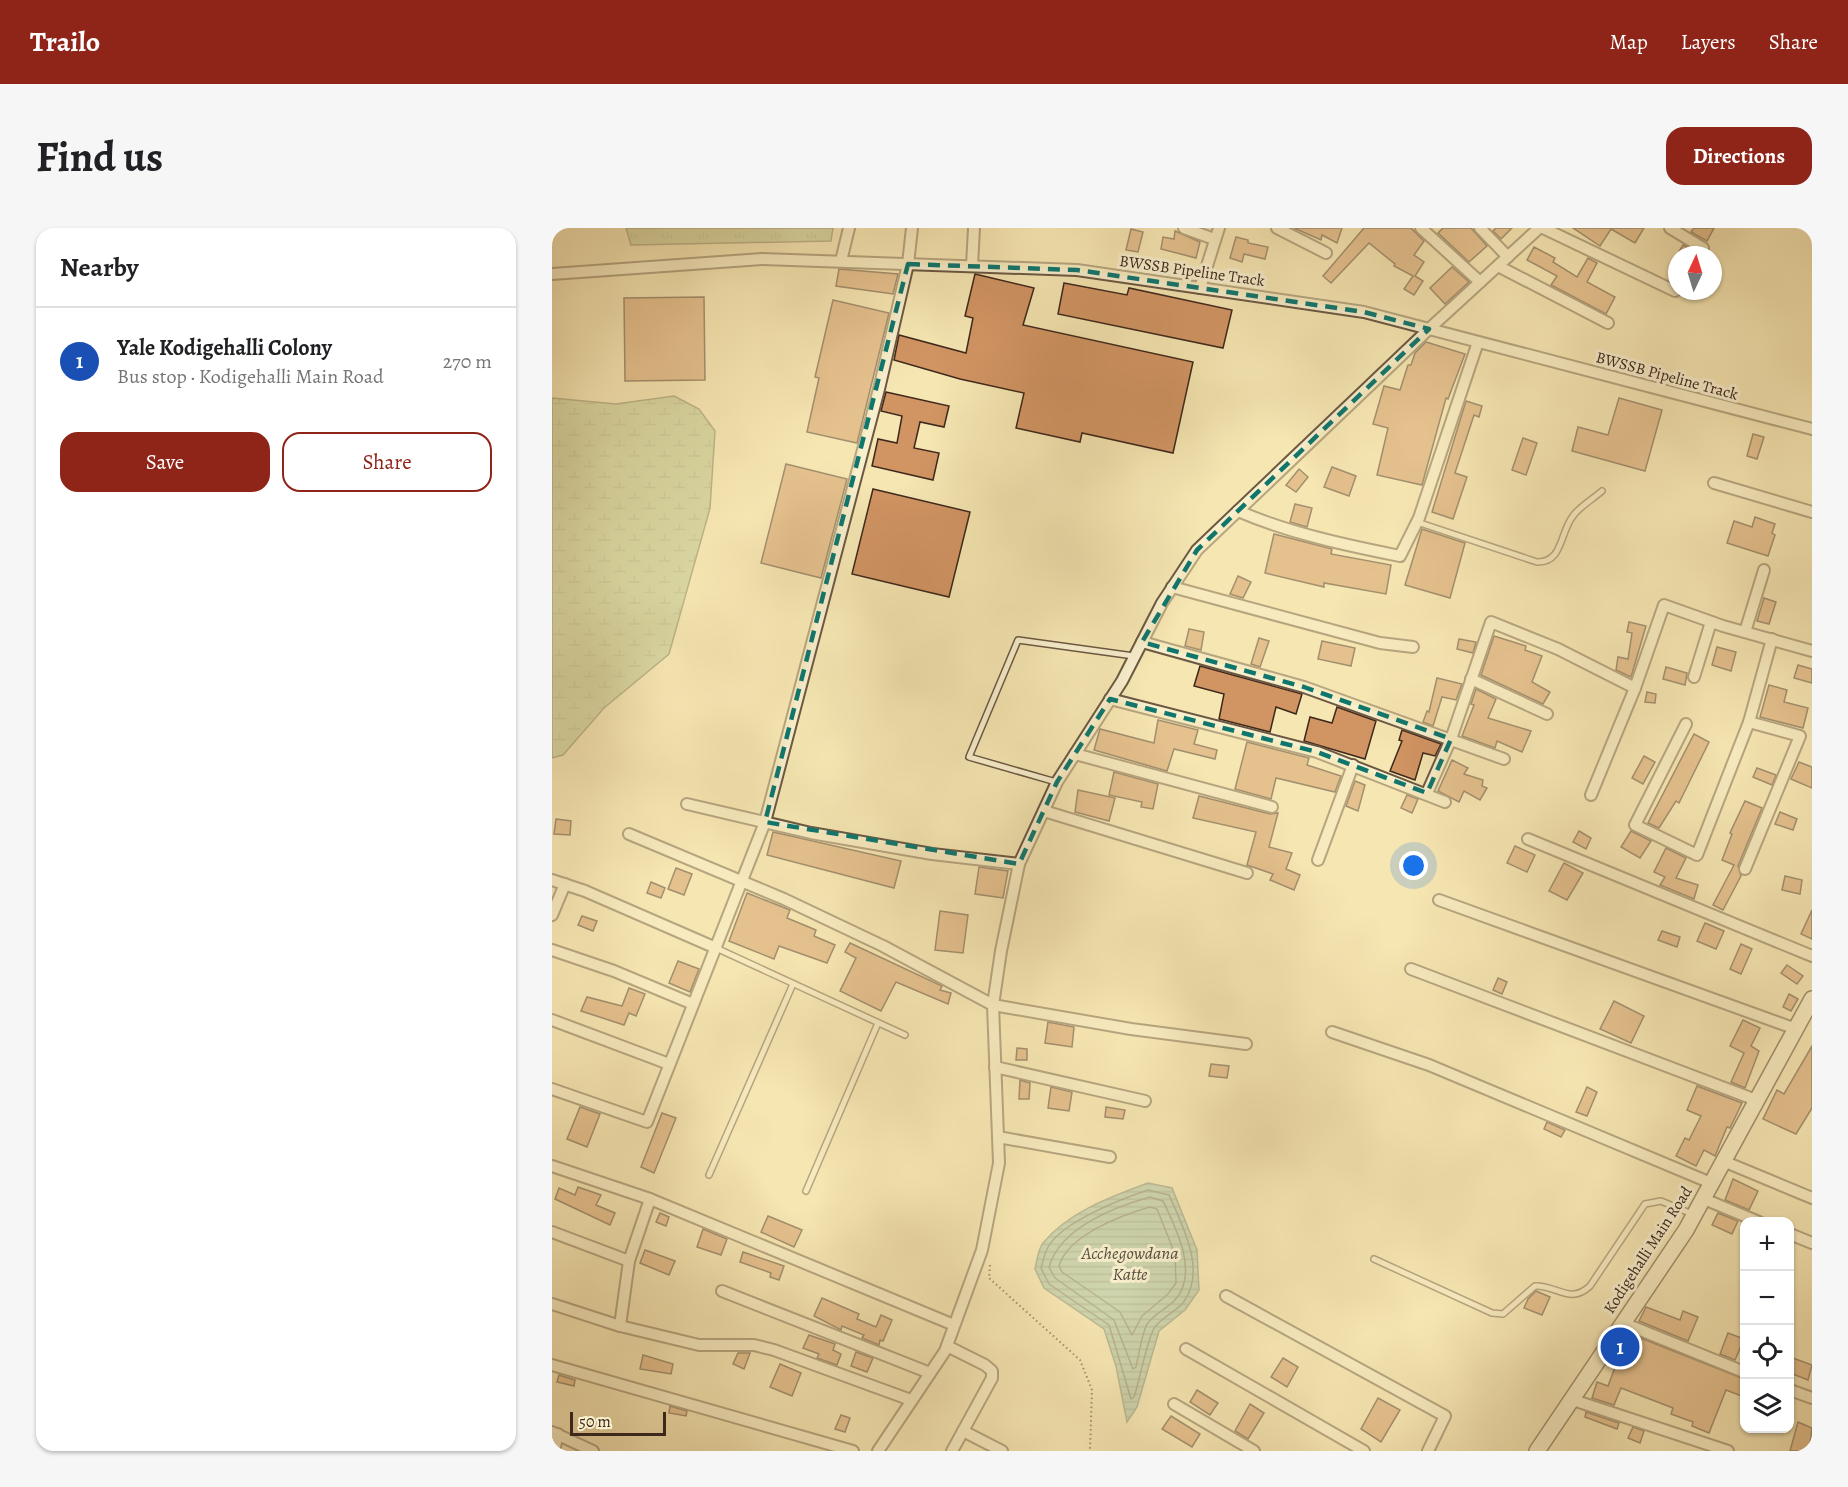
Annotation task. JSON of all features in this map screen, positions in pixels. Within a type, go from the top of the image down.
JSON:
[{"type":"street","points":[[841,261],[849,228]]},
{"type":"street","points":[[552,1089],[646,1122],[765,822],[879,389],[908,264],[912,228]]},
{"type":"street","points":[[972,266],[974,228]]},
{"type":"street","points":[[1184,228],[1214,239]]},
{"type":"street","points":[[1200,288],[1219,228]]},
{"type":"street","points":[[1277,228],[1326,253]]},
{"type":"street","points":[[1422,228],[1480,282]]},
{"type":"street","points":[[1480,228],[1508,257]]},
{"type":"street","points":[[878,1451],[947,1346],[982,1250],[999,1163],[993,1005],[1000,951],[1019,864],[1057,782],[1110,699],[1172,588],[1197,550],[1429,329],[1541,228],[1668,288]]},
{"type":"street","points":[[1670,228],[1699,246]]},
{"type":"street","name":"BWSSB Pipeline Track","points":[[552,274],[762,259],[1077,270],[1364,312],[1812,429]]},
{"type":"street","points":[[1498,266],[1608,323]]},
{"type":"street","points":[[1238,511],[1265,523],[1339,543],[1400,556],[1416,522],[1479,342]]},
{"type":"street","points":[[1714,483],[1812,512]]},
{"type":"street","points":[[1745,632],[1764,570]]},
{"type":"street","points":[[1172,588],[1380,643],[1413,647]]},
{"type":"street","points":[[1591,795],[1635,688],[1664,605],[1711,622],[1812,651]]},
{"type":"street","points":[[1427,793],[1451,739],[1491,622],[1558,649],[1635,688]]},
{"type":"street","points":[[1694,677],[1711,622]]},
{"type":"street","points":[[1686,724],[1635,825],[1697,855],[1749,722],[1772,639]]},
{"type":"street","points":[[1142,642],[1304,687],[1504,759]]},
{"type":"street","points":[[1471,679],[1546,714]]},
{"type":"street","points":[[1110,699],[1317,752],[1427,793],[1445,802]]},
{"type":"street","points":[[1746,868],[1800,736],[1749,722]]},
{"type":"street","points":[[1075,754],[1272,807]]},
{"type":"street","points":[[1318,860],[1353,765]]},
{"type":"street","points":[[687,804],[811,833],[921,852],[1019,864]]},
{"type":"street","points":[[1044,811],[1247,873]]},
{"type":"street","points":[[629,834],[883,946],[993,1005],[1131,1029],[1246,1044]]},
{"type":"street","points":[[1528,839],[1812,956]]},
{"type":"street","points":[[552,880],[716,948]]},
{"type":"street","points":[[552,915],[565,884]]},
{"type":"street","points":[[1439,900],[1796,1029]]},
{"type":"street","points":[[552,950],[614,971],[693,1004]]},
{"type":"street","points":[[1411,969],[1756,1100]]},
{"type":"street","name":"Kodigehalli Main Road","points":[[1537,1451],[1704,1199],[1812,999]]},
{"type":"street","points":[[552,1020],[669,1065]]},
{"type":"street","points":[[1332,1032],[1429,1065],[1711,1183]]},
{"type":"street","points":[[995,1067],[1144,1101]]},
{"type":"street","points":[[998,1137],[1110,1157]]},
{"type":"street","points":[[1723,1161],[1812,1198]]},
{"type":"street","points":[[552,1166],[650,1199],[954,1325]]},
{"type":"street","points":[[620,1326],[629,1261],[650,1199]]},
{"type":"street","points":[[1704,1199],[1750,1217]]},
{"type":"street","points":[[552,1232],[629,1261]]},
{"type":"street","points":[[1794,1235],[1812,1242]]},
{"type":"street","points":[[722,1291],[930,1373]]},
{"type":"street","points":[[1226,1296],[1445,1416],[1428,1451]]},
{"type":"street","points":[[552,1304],[620,1326],[699,1346],[754,1345],[911,1400]]},
{"type":"street","points":[[1623,1323],[1740,1370]]},
{"type":"street","points":[[947,1346],[985,1365],[992,1371],[992,1378],[952,1451]]},
{"type":"street","points":[[1186,1349],[1364,1451]]},
{"type":"street","points":[[552,1365],[853,1451]]},
{"type":"street","points":[[1794,1391],[1812,1398]]},
{"type":"street","points":[[1570,1399],[1728,1451]]},
{"type":"street","points":[[1174,1404],[1254,1451]]},
{"type":"street","points":[[963,1431],[1002,1451]]},
{"type":"street","points":[[554,1451],[555,1433],[593,1451]]},
{"type":"lane","points":[[1416,522],[1538,562],[1547,562],[1554,557],[1573,516],[1602,491]]},
{"type":"lane","points":[[1057,782],[969,757],[1018,640],[1134,656]]},
{"type":"lane","points":[[716,948],[905,1035]]},
{"type":"lane","points":[[709,1175],[792,984]]},
{"type":"lane","points":[[806,1191],[878,1023]]},
{"type":"lane","points":[[1374,1259],[1492,1314],[1503,1314],[1535,1286],[1573,1295],[1582,1293],[1590,1286],[1645,1204],[1661,1201],[1694,1215]]},
{"type":"path","points":[[982,1250],[990,1261],[989,1278],[1080,1360],[1092,1390],[1090,1451]]},
{"type":"highlighted area","points":[[908,264],[1077,270],[1364,312],[1429,329],[1197,550],[1142,642],[1304,687],[1451,739],[1427,793],[1317,752],[1110,699],[1057,782],[1019,864],[765,822]]},
{"type":"green space","points":[[626,228],[833,228],[831,241],[631,245]]},
{"type":"green space","points":[[674,396],[699,409],[715,431],[710,508],[669,654],[604,708],[563,755],[552,758],[552,398],[616,404]]},
{"type":"water","name":"Acchegowdana Katte","points":[[1148,1183],[1172,1188],[1197,1250],[1199,1290],[1185,1310],[1159,1331],[1137,1407],[1127,1422],[1116,1366],[1104,1329],[1044,1288],[1035,1269],[1041,1246],[1066,1222],[1092,1206]]},
{"type":"building","points":[[1294,228],[1342,228],[1337,243],[1322,235],[1321,240]]},
{"type":"building","points":[[1364,228],[1411,228],[1424,241],[1414,255],[1424,262],[1415,276],[1423,281],[1414,295],[1404,289],[1413,276],[1394,266],[1395,264],[1369,243],[1331,283],[1323,276]]},
{"type":"building","points":[[1443,228],[1471,228],[1487,246],[1469,262],[1438,233]]},
{"type":"building","points":[[1496,228],[1512,228],[1501,239],[1493,231]]},
{"type":"building","points":[[1573,228],[1644,228],[1635,243],[1611,229],[1600,246]]},
{"type":"building","points":[[1694,228],[1714,228],[1707,241],[1691,232]]},
{"type":"building","points":[[1131,229],[1143,232],[1138,252],[1126,250]]},
{"type":"building","points":[[1175,231],[1200,242],[1196,258],[1161,249],[1163,237],[1174,239]]},
{"type":"building","points":[[1236,237],[1248,240],[1248,243],[1268,247],[1265,259],[1244,254],[1242,262],[1230,258]]},
{"type":"building","points":[[1534,247],[1555,258],[1553,262],[1577,277],[1588,258],[1597,263],[1587,282],[1615,297],[1606,314],[1551,285],[1557,276],[1527,260]]},
{"type":"building","points":[[1452,267],[1469,282],[1445,304],[1430,288]]},
{"type":"building","points":[[839,269],[898,274],[893,294],[836,286]]},
{"type":"building","points":[[975,274],[1034,288],[1023,325],[1193,362],[1173,453],[1082,433],[1080,442],[1016,428],[1024,393],[960,379],[894,360],[899,335],[966,353],[973,318],[965,316]]},
{"type":"building","points":[[1064,283],[1127,295],[1129,288],[1232,310],[1223,348],[1058,314]]},
{"type":"building","points":[[704,297],[705,380],[625,381],[624,298]]},
{"type":"building","points":[[833,300],[889,313],[857,443],[807,432],[819,378],[815,377]]},
{"type":"building","points":[[1426,342],[1465,354],[1448,399],[1446,398],[1422,485],[1377,475],[1388,428],[1373,424],[1384,386],[1400,390],[1408,365],[1411,365],[1415,353]]},
{"type":"building","points":[[886,392],[949,406],[944,427],[920,422],[914,448],[939,453],[933,480],[872,466],[878,439],[897,443],[902,416],[881,411]]},
{"type":"building","points":[[1619,398],[1662,410],[1645,471],[1572,451],[1578,427],[1608,435]]},
{"type":"building","points":[[1466,401],[1482,406],[1479,417],[1474,415],[1455,473],[1467,477],[1453,519],[1432,512]]},
{"type":"building","points":[[1753,434],[1764,437],[1757,459],[1747,456]]},
{"type":"building","points":[[1523,438],[1537,443],[1526,475],[1512,470]]},
{"type":"building","points":[[786,464],[847,479],[821,578],[761,563]]},
{"type":"building","points":[[1332,467],[1356,476],[1349,496],[1324,487]]},
{"type":"building","points":[[1299,469],[1308,477],[1296,492],[1286,485]]},
{"type":"building","points":[[873,489],[970,512],[949,597],[852,574]]},
{"type":"building","points":[[1295,504],[1312,508],[1307,527],[1290,522]]},
{"type":"building","points":[[1755,517],[1775,524],[1772,533],[1775,535],[1768,556],[1727,543],[1734,521],[1752,527]]},
{"type":"building","points":[[1422,529],[1465,543],[1450,598],[1405,585]]},
{"type":"building","points":[[1274,534],[1332,549],[1331,554],[1391,565],[1386,594],[1324,583],[1324,587],[1265,573]]},
{"type":"building","points":[[1238,576],[1251,582],[1243,598],[1230,594]]},
{"type":"building","points":[[1764,598],[1776,602],[1769,624],[1757,621]]},
{"type":"building","points":[[1629,622],[1646,626],[1631,677],[1616,670],[1618,657],[1628,659],[1632,633],[1627,632]]},
{"type":"building","points":[[1189,629],[1204,632],[1201,650],[1185,646]]},
{"type":"building","points":[[1494,636],[1526,646],[1525,650],[1542,656],[1532,682],[1550,692],[1543,704],[1481,675]]},
{"type":"building","points":[[1259,638],[1269,641],[1260,667],[1251,664]]},
{"type":"building","points":[[1459,639],[1476,642],[1473,653],[1457,649]]},
{"type":"building","points":[[1322,641],[1355,648],[1351,666],[1318,659]]},
{"type":"building","points":[[1717,647],[1736,652],[1731,671],[1712,665]]},
{"type":"building","points":[[1798,665],[1812,669],[1812,683],[1794,678]]},
{"type":"building","points":[[1200,666],[1302,694],[1296,714],[1276,707],[1270,732],[1219,719],[1224,694],[1194,686]]},
{"type":"building","points":[[1666,667],[1687,673],[1685,685],[1663,679]]},
{"type":"building","points":[[1437,678],[1462,684],[1456,700],[1442,697],[1433,726],[1423,722],[1427,711],[1429,712]]},
{"type":"building","points":[[1769,685],[1787,690],[1784,702],[1808,708],[1803,728],[1760,717]]},
{"type":"building","points":[[1476,689],[1496,699],[1488,718],[1531,731],[1522,752],[1497,741],[1495,748],[1462,736],[1474,705],[1471,704]]},
{"type":"building","points":[[1647,692],[1656,694],[1655,703],[1645,702]]},
{"type":"building","points":[[1337,707],[1376,721],[1365,759],[1304,741],[1310,717],[1332,723]]},
{"type":"building","points":[[1158,720],[1198,730],[1194,744],[1217,750],[1215,759],[1174,749],[1167,771],[1094,750],[1100,729],[1154,743]]},
{"type":"building","points":[[1402,730],[1441,744],[1435,756],[1423,753],[1415,780],[1390,771],[1402,741],[1399,740]]},
{"type":"building","points":[[1694,734],[1709,742],[1679,803],[1676,801],[1659,828],[1648,823]]},
{"type":"building","points":[[1247,742],[1309,758],[1307,765],[1341,776],[1335,792],[1276,778],[1271,799],[1235,789]]},
{"type":"building","points":[[1644,756],[1655,762],[1643,784],[1632,778]]},
{"type":"building","points":[[1452,760],[1468,768],[1464,774],[1483,780],[1482,786],[1487,788],[1480,800],[1464,791],[1459,802],[1438,791]]},
{"type":"building","points":[[1799,762],[1812,767],[1812,788],[1791,779]]},
{"type":"building","points":[[1757,768],[1776,775],[1772,785],[1753,777]]},
{"type":"building","points":[[1114,772],[1158,784],[1153,809],[1141,807],[1142,802],[1109,795]]},
{"type":"building","points":[[1355,781],[1365,785],[1358,811],[1346,806]]},
{"type":"building","points":[[1078,790],[1115,798],[1109,821],[1075,812]]},
{"type":"building","points":[[1407,795],[1418,799],[1412,813],[1401,808]]},
{"type":"building","points":[[1199,796],[1270,814],[1278,813],[1269,847],[1292,853],[1286,869],[1300,875],[1294,890],[1270,880],[1273,874],[1247,865],[1256,832],[1193,818]]},
{"type":"building","points":[[1745,801],[1762,808],[1738,866],[1741,876],[1723,910],[1713,905],[1734,865],[1722,860],[1732,834],[1730,833]]},
{"type":"building","points":[[1780,812],[1797,819],[1793,830],[1775,824]]},
{"type":"building","points":[[556,819],[571,821],[570,835],[554,834]]},
{"type":"building","points":[[1579,831],[1591,838],[1586,849],[1573,842]]},
{"type":"building","points":[[1631,831],[1651,841],[1640,858],[1621,847]]},
{"type":"building","points":[[773,832],[901,861],[894,888],[767,855]]},
{"type":"building","points":[[1515,846],[1535,855],[1527,872],[1507,863]]},
{"type":"building","points":[[1666,848],[1686,858],[1676,878],[1698,885],[1694,899],[1660,885],[1665,877],[1654,872]]},
{"type":"building","points":[[1564,863],[1583,873],[1567,900],[1549,891]]},
{"type":"building","points":[[979,867],[1008,871],[1003,898],[975,894]]},
{"type":"building","points":[[676,868],[692,874],[684,895],[668,889]]},
{"type":"building","points":[[1785,876],[1802,880],[1800,894],[1782,890]]},
{"type":"building","points":[[651,882],[665,888],[661,898],[647,893]]},
{"type":"building","points":[[747,893],[790,910],[787,918],[816,930],[814,936],[835,945],[827,963],[779,946],[774,959],[729,941]]},
{"type":"building","points":[[1812,910],[1812,939],[1801,934]]},
{"type":"building","points":[[940,911],[968,915],[963,953],[935,950]]},
{"type":"building","points":[[582,916],[597,921],[593,931],[578,925]]},
{"type":"building","points":[[1705,923],[1724,931],[1716,949],[1697,941]]},
{"type":"building","points":[[1662,931],[1680,937],[1677,947],[1658,940]]},
{"type":"building","points":[[850,943],[942,986],[940,990],[951,993],[948,1004],[896,982],[881,1011],[840,991],[856,958],[845,952]]},
{"type":"building","points":[[1741,944],[1752,949],[1741,974],[1730,969]]},
{"type":"building","points":[[678,961],[699,969],[690,992],[669,983]]},
{"type":"building","points":[[1787,965],[1803,976],[1797,984],[1781,973]]},
{"type":"building","points":[[1498,978],[1507,982],[1502,994],[1493,990]]},
{"type":"building","points":[[629,988],[645,994],[636,1016],[629,1013],[624,1025],[581,1011],[587,997],[622,1006]]},
{"type":"building","points":[[1789,994],[1798,999],[1791,1011],[1783,1007]]},
{"type":"building","points":[[1614,1001],[1644,1016],[1631,1043],[1600,1029]]},
{"type":"building","points":[[1743,1020],[1760,1028],[1751,1046],[1759,1051],[1745,1088],[1731,1082],[1744,1053],[1730,1046]]},
{"type":"building","points":[[1048,1022],[1074,1027],[1072,1047],[1045,1043]]},
{"type":"building","points":[[1812,1046],[1812,1108],[1796,1134],[1763,1119],[1777,1090],[1784,1094]]},
{"type":"building","points":[[1017,1048],[1027,1049],[1027,1060],[1016,1060]]},
{"type":"building","points":[[1211,1064],[1229,1066],[1227,1078],[1209,1076]]},
{"type":"building","points":[[1020,1080],[1030,1083],[1029,1099],[1019,1099]]},
{"type":"building","points":[[1697,1086],[1742,1103],[1730,1128],[1727,1127],[1715,1156],[1704,1150],[1696,1166],[1676,1156],[1685,1138],[1689,1140],[1701,1116],[1687,1110]]},
{"type":"building","points":[[1051,1087],[1072,1092],[1069,1111],[1048,1108]]},
{"type":"building","points":[[1587,1087],[1597,1092],[1587,1116],[1576,1112]]},
{"type":"building","points":[[580,1107],[600,1114],[587,1147],[567,1139]]},
{"type":"building","points":[[1106,1107],[1125,1110],[1123,1119],[1105,1117]]},
{"type":"building","points":[[662,1113],[676,1118],[654,1173],[641,1167]]},
{"type":"building","points":[[1547,1122],[1565,1130],[1561,1137],[1544,1129]]},
{"type":"building","points":[[1733,1179],[1758,1191],[1749,1210],[1725,1200]]},
{"type":"building","points":[[578,1187],[601,1195],[596,1205],[615,1213],[610,1225],[555,1199],[559,1188],[575,1195]]},
{"type":"building","points":[[660,1213],[669,1217],[666,1226],[656,1222]]},
{"type":"building","points":[[1718,1213],[1738,1221],[1732,1234],[1712,1225]]},
{"type":"building","points":[[768,1216],[802,1230],[794,1247],[761,1232]]},
{"type":"building","points":[[703,1229],[727,1239],[721,1255],[697,1247]]},
{"type":"building","points":[[645,1250],[675,1261],[669,1275],[640,1263]]},
{"type":"building","points":[[743,1252],[784,1266],[779,1280],[770,1277],[771,1273],[740,1262]]},
{"type":"building","points":[[1536,1291],[1550,1297],[1542,1315],[1524,1308],[1528,1299]]},
{"type":"building","points":[[822,1298],[859,1314],[857,1319],[876,1327],[881,1315],[892,1320],[883,1341],[880,1340],[879,1345],[862,1338],[864,1335],[842,1326],[841,1330],[814,1316]]},
{"type":"building","points":[[1646,1307],[1680,1320],[1683,1311],[1698,1317],[1688,1341],[1639,1321]]},
{"type":"building","points":[[1628,1333],[1740,1377],[1740,1395],[1726,1390],[1709,1433],[1692,1426],[1693,1422],[1671,1414],[1673,1408],[1621,1388],[1614,1405],[1592,1398],[1597,1382],[1608,1386]]},
{"type":"building","points":[[1728,1333],[1740,1338],[1740,1348],[1735,1360],[1720,1354]]},
{"type":"building","points":[[809,1335],[835,1344],[833,1350],[841,1354],[837,1365],[817,1358],[819,1354],[803,1348]]},
{"type":"building","points":[[856,1352],[873,1358],[867,1372],[851,1366]]},
{"type":"building","points":[[738,1353],[750,1353],[744,1369],[733,1364]]},
{"type":"building","points":[[643,1355],[673,1364],[671,1374],[640,1369]]},
{"type":"building","points":[[1283,1358],[1298,1367],[1287,1387],[1271,1377]]},
{"type":"building","points":[[1794,1358],[1812,1365],[1808,1380],[1794,1375]]},
{"type":"building","points":[[780,1364],[801,1373],[792,1396],[770,1387]]},
{"type":"building","points":[[559,1375],[575,1380],[574,1386],[557,1382]]},
{"type":"building","points":[[1197,1390],[1218,1403],[1210,1415],[1190,1402]]},
{"type":"building","points":[[1378,1398],[1400,1410],[1381,1442],[1361,1429]]},
{"type":"building","points":[[1250,1404],[1264,1413],[1248,1439],[1235,1431]]},
{"type":"building","points":[[670,1406],[687,1411],[686,1416],[669,1413]]},
{"type":"building","points":[[1586,1412],[1619,1423],[1617,1429],[1585,1417]]},
{"type":"building","points":[[841,1415],[850,1418],[845,1432],[835,1429]]},
{"type":"building","points":[[1171,1416],[1200,1434],[1192,1447],[1162,1429]]},
{"type":"building","points":[[1798,1422],[1812,1428],[1809,1451],[1790,1451]]},
{"type":"building","points":[[1633,1427],[1644,1431],[1640,1443],[1628,1438]]},
{"type":"place","name":"Yale Kodigehalli Colony","points":[[1620,1347]]}]
